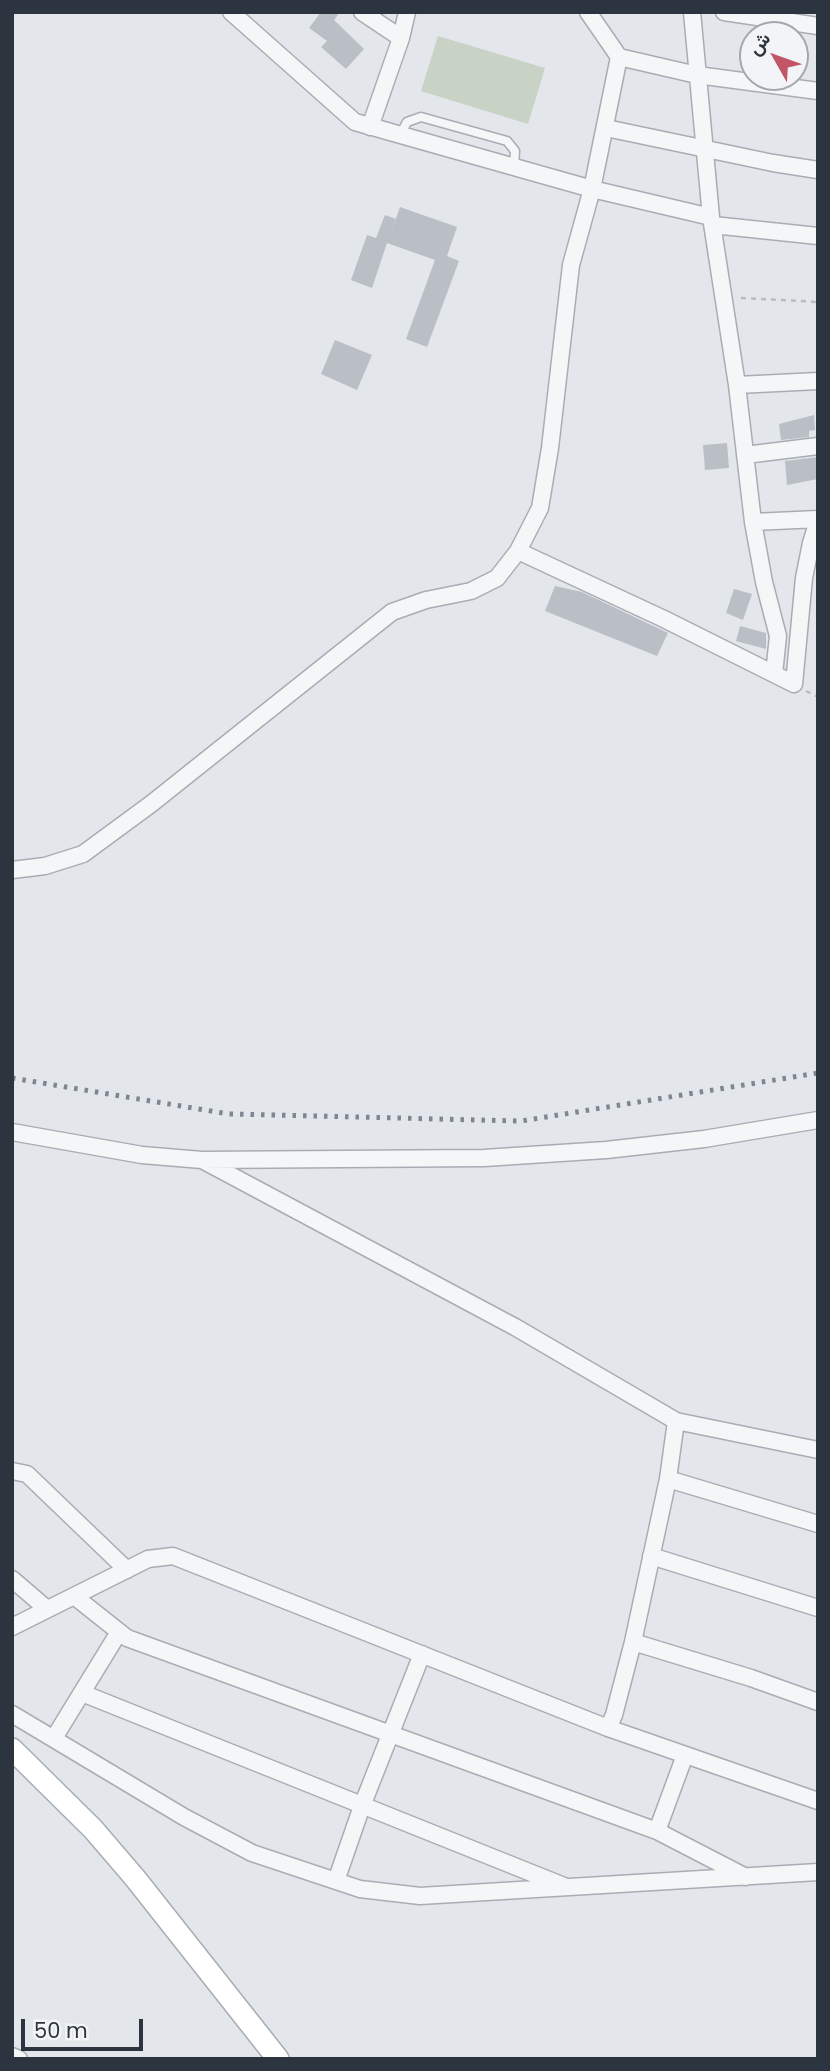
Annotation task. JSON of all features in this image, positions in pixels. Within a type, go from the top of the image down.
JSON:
[{"type":"street","points":[[231,12],[355,122],[712,221],[818,236]]},
{"type":"street","points":[[362,12],[401,38]]},
{"type":"street","points":[[370,127],[401,38],[407,12]]},
{"type":"street","points":[[588,12],[619,57],[696,75],[818,91]]},
{"type":"street","points":[[692,12],[712,221],[737,385],[753,522],[764,582],[778,636],[774,674]]},
{"type":"street","points":[[724,12],[818,26]]},
{"type":"street","points":[[12,870],[46,866],[83,854],[151,804],[392,612],[426,600],[471,591],[497,578],[518,551],[540,508],[550,448],[571,265],[592,189],[619,57]]},
{"type":"street","points":[[606,128],[818,170]]},
{"type":"street","points":[[737,385],[818,381]]},
{"type":"street","points":[[745,455],[818,446]]},
{"type":"street","points":[[518,551],[794,684],[804,578],[818,520],[753,522]]},
{"type":"street","points":[[12,1132],[142,1155],[202,1160],[484,1158],[607,1150],[704,1139],[818,1120]]},
{"type":"street","points":[[202,1160],[515,1327],[676,1421],[818,1450]]},
{"type":"street","points":[[608,1728],[614,1715],[633,1642],[668,1479],[676,1421]]},
{"type":"street","points":[[12,1471],[27,1474],[127,1570]]},
{"type":"street","points":[[668,1479],[818,1524]]},
{"type":"street","points":[[12,1626],[148,1559],[173,1556],[608,1728],[818,1801]]},
{"type":"street","points":[[650,1556],[818,1608]]},
{"type":"street","points":[[12,1579],[47,1609]]},
{"type":"street","points":[[74,1596],[127,1638],[657,1831],[746,1877]]},
{"type":"street","points":[[54,1738],[120,1632]]},
{"type":"street","points":[[633,1642],[751,1678],[818,1702]]},
{"type":"street","points":[[336,1881],[362,1806],[422,1654]]},
{"type":"street","points":[[82,1693],[569,1889]]},
{"type":"street","points":[[12,1714],[184,1817],[252,1853],[360,1889],[420,1896],[818,1872]]},
{"type":"street","points":[[12,1749],[93,1829],[118,1858],[278,2059]]},
{"type":"street","points":[[657,1831],[685,1755]]},
{"type":"street","points":[[12,2056],[19,2059]]},
{"type":"lane","points":[[400,135],[407,122],[414,117],[421,117],[507,141],[514,148],[514,167]]},
{"type":"path","points":[[724,297],[818,302]]},
{"type":"green space","points":[[438,36],[545,68],[528,124],[421,91]]},
{"type":"building","points":[[321,12],[340,12],[334,20],[364,49],[346,69],[321,47],[327,41],[309,28]]},
{"type":"building","points":[[400,207],[457,227],[447,256],[459,261],[427,347],[406,339],[435,260],[387,243],[372,288],[351,280],[367,235],[376,238],[385,215],[396,219]]},
{"type":"building","points":[[335,340],[372,355],[357,390],[321,374]]},
{"type":"building","points":[[814,415],[815,430],[809,431],[809,437],[781,440],[779,424]]},
{"type":"building","points":[[727,443],[729,468],[705,470],[703,445]]},
{"type":"building","points":[[818,457],[818,479],[787,485],[785,461]]},
{"type":"building","points":[[555,586],[582,592],[668,633],[657,656],[545,611]]},
{"type":"building","points":[[734,589],[752,594],[743,620],[726,613]]},
{"type":"building","points":[[740,626],[766,633],[766,649],[736,641]]},
{"type":"railway","points":[[12,1078],[229,1114],[521,1121],[818,1073]]}]
